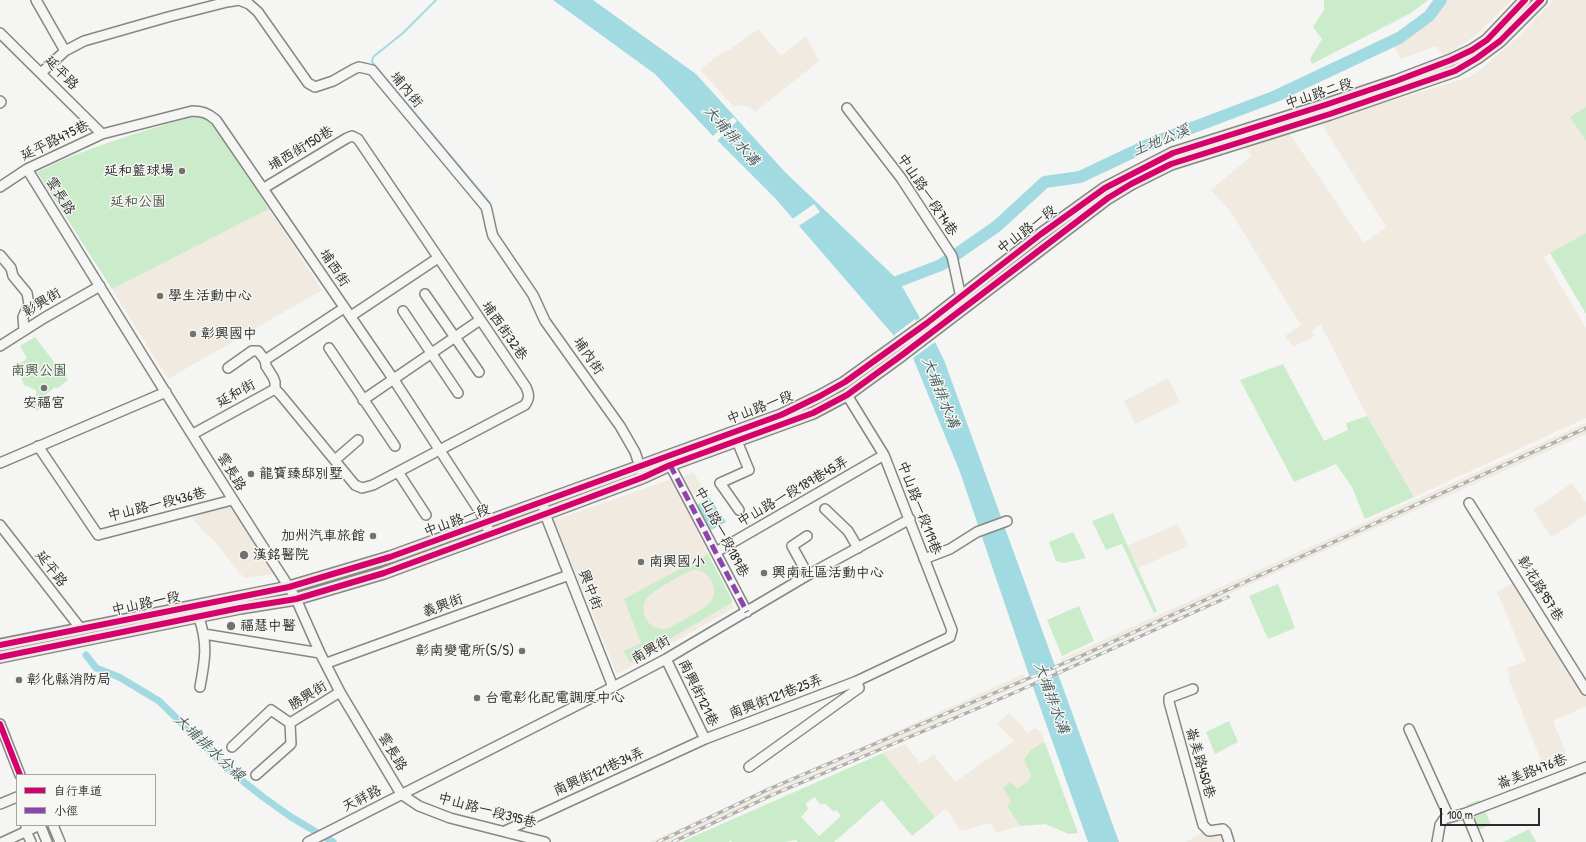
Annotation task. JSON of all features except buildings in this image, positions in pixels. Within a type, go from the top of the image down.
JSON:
[{"type":"main road","name":"中山路二段","points":[[1107,193],[1173,153],[1326,105],[1451,60],[1472,50],[1486,40],[1525,0]]},
{"type":"main road","name":"中山路二段","points":[[1107,193],[1131,184],[1171,164],[1330,114],[1454,71],[1477,58],[1500,41],[1541,0]]},
{"type":"main road","name":"中山路一段","points":[[0,657],[199,618],[240,608],[296,599],[384,573],[644,477],[670,465],[813,413],[847,395],[902,356],[930,327],[1107,193]]},
{"type":"main road","name":"中山路一段","points":[[0,645],[289,587],[390,558],[781,415],[845,382],[895,346],[930,327]]},
{"type":"street","points":[[36,0],[65,51],[41,73]]},
{"type":"street","name":"埔內街","points":[[65,51],[84,41],[168,17],[239,0],[249,4],[258,12],[308,83],[315,87],[333,81],[359,67],[372,70],[486,207],[490,218],[493,236],[533,295],[546,321],[620,426],[635,452],[644,477]]},
{"type":"street","name":"延平路","points":[[0,33],[102,134]]},
{"type":"street","name":"中山路一段74巷","points":[[847,108],[901,178],[952,256],[962,302]]},
{"type":"street","name":"埔西街","points":[[102,134],[192,111],[202,111],[210,114],[216,120],[264,188],[441,450],[482,514],[490,534]]},
{"type":"street","name":"延平路475巷","points":[[0,187],[27,169],[102,134]]},
{"type":"street","name":"埔西街150巷","points":[[264,188],[347,138],[352,136],[354,137]]},
{"type":"street","name":"埔西街32巷","points":[[354,137],[358,139],[526,387],[529,394],[529,400],[525,405],[441,450]]},
{"type":"street","name":"雲長路","points":[[27,169],[232,500],[289,587],[340,692],[401,794]]},
{"type":"street","points":[[0,255],[11,268],[13,276],[27,293],[29,304],[23,317],[24,330]]},
{"type":"street","points":[[351,316],[438,258]]},
{"type":"street","name":"彰興街","points":[[0,346],[24,330],[100,286]]},
{"type":"street","points":[[425,294],[454,338],[479,372]]},
{"type":"street","points":[[265,360],[344,308]]},
{"type":"street","points":[[402,311],[458,392]]},
{"type":"street","points":[[364,400],[480,320]]},
{"type":"street","points":[[329,348],[395,446]]},
{"type":"street","points":[[228,368],[252,351],[258,351],[265,360],[266,366],[275,382],[275,390]]},
{"type":"street","name":"延和街","points":[[192,434],[275,390],[280,394],[355,485],[362,488],[373,485],[441,450]]},
{"type":"street","points":[[0,463],[166,392]]},
{"type":"street","name":"中山路一段119巷","points":[[847,395],[884,456],[952,630],[950,637]]},
{"type":"street","points":[[335,460],[358,440]]},
{"type":"street","points":[[736,441],[749,470],[720,483],[738,510]]},
{"type":"street","name":"中山路一段436巷","points":[[38,446],[98,535],[232,500]]},
{"type":"street","name":"中山路一段189巷45弄","points":[[716,552],[884,456]]},
{"type":"street","name":"中山路一段189巷","points":[[670,465],[747,612]]},
{"type":"street","points":[[398,472],[426,515]]},
{"type":"street","name":"興中街","points":[[543,502],[545,514],[613,687]]},
{"type":"street","name":"彰花路957巷","points":[[1469,503],[1586,690]]},
{"type":"street","points":[[825,509],[848,531],[858,548]]},
{"type":"street","name":"南興街","points":[[401,794],[666,659],[808,575],[910,520]]},
{"type":"street","points":[[924,560],[950,549],[977,532],[1006,522]]},
{"type":"street","name":"延平路","points":[[0,525],[81,629]]},
{"type":"street","points":[[807,536],[792,546],[808,575]]},
{"type":"street","name":"義興街","points":[[327,664],[569,575]]},
{"type":"street","points":[[199,618],[204,634],[205,659],[200,687]]},
{"type":"street","points":[[204,634],[320,653]]},
{"type":"street","name":"南興街121巷25弄","points":[[705,739],[857,680],[950,637]]},
{"type":"street","name":"南興街121巷","points":[[666,659],[705,739]]},
{"type":"street","name":"南興街121巷25弄","points":[[749,767],[859,688],[857,680]]},
{"type":"street","name":"崙美路450巷","points":[[1194,689],[1169,698],[1169,702],[1203,825],[1210,831],[1223,829],[1226,832],[1229,842]]},
{"type":"street","name":"勝興街","points":[[290,723],[340,692]]},
{"type":"street","points":[[232,747],[271,710],[290,723],[291,744],[256,775]]},
{"type":"street","points":[[0,724],[20,774]]},
{"type":"street","points":[[1409,729],[1449,817],[1444,819],[1440,825],[1438,842]]},
{"type":"street","name":"南興街121巷34弄","points":[[505,831],[705,739]]},
{"type":"street","name":"崙美路476巷","points":[[1449,817],[1586,767]]},
{"type":"street","name":"天祥路","points":[[308,842],[401,794]]},
{"type":"street","name":"中山路一段395巷","points":[[401,794],[419,806],[450,818],[472,825],[505,831],[545,842]]},
{"type":"street","points":[[0,804],[16,797]]},
{"type":"street","points":[[1466,812],[1478,842]]},
{"type":"street","points":[[40,826],[46,840]]},
{"type":"street","points":[[53,826],[60,842]]},
{"type":"street","points":[[3,842],[26,828],[31,842]]},
{"type":"shaded area","points":[[1447,0],[1512,0],[1475,36],[1444,56],[1436,46],[1401,59],[1389,37],[1413,24],[1425,14],[1442,8]]},
{"type":"shaded area","points":[[1554,0],[1586,0],[1586,107],[1571,117],[1586,141],[1586,233],[1544,257],[1586,328],[1586,418],[1414,497],[1367,416],[1321,325],[1312,330],[1315,336],[1293,347],[1285,336],[1301,325],[1230,211],[1211,190],[1251,156],[1243,143],[1287,130],[1364,243],[1386,227],[1322,125],[1326,121],[1470,77],[1518,37]]},
{"type":"shaded area","points":[[758,29],[781,56],[805,37],[807,38],[819,61],[755,112],[751,108],[740,105],[734,107],[700,70],[720,54],[728,51]]},
{"type":"shaded area","name":"彰興國中","points":[[269,209],[322,290],[168,379],[112,289]]},
{"type":"shaded area","points":[[1168,378],[1180,402],[1135,424],[1124,401]]},
{"type":"shaded area","points":[[1586,423],[1586,434],[1065,667],[1061,659]]},
{"type":"shaded area","points":[[693,472],[706,493],[696,499],[683,477]]},
{"type":"shaded area","name":"南興國小","points":[[672,479],[734,608],[617,674],[554,520]]},
{"type":"shaded area","points":[[1572,483],[1586,502],[1586,514],[1552,537],[1533,510]]},
{"type":"shaded area","name":"漢銘醫院","points":[[231,505],[274,574],[244,578],[209,535],[206,535],[192,517]]},
{"type":"shaded area","points":[[1178,524],[1188,546],[1138,568],[1127,546]]},
{"type":"shaded area","points":[[1518,580],[1586,691],[1586,706],[1553,721],[1568,759],[1544,768],[1510,682],[1507,668],[1526,661],[1497,592]]},
{"type":"shaded area","points":[[1024,674],[1027,683],[673,842],[650,842]]},
{"type":"shaded area","points":[[1009,713],[1028,733],[1035,728],[1041,732],[1045,743],[1042,743],[1028,781],[1017,789],[1011,802],[1007,806],[1020,826],[996,833],[991,823],[961,831],[947,810],[945,809],[935,817],[883,753],[905,744],[920,763],[934,755],[955,782],[1014,741],[997,724]]},
{"type":"shaded area","points":[[1203,832],[1207,835],[1219,833],[1223,835],[1227,842],[1186,842]]},
{"type":"green space","points":[[1324,0],[1428,0],[1411,13],[1312,64],[1310,59],[1322,39],[1313,27],[1324,10]]},
{"type":"green space","points":[[1433,0],[1447,0],[1442,8],[1425,14]]},
{"type":"green space","points":[[1586,107],[1586,141],[1570,117]]},
{"type":"green space","name":"延和公園","points":[[199,116],[209,120],[269,209],[112,289],[37,172],[75,155],[113,141],[191,117]]},
{"type":"green space","points":[[1586,233],[1586,314],[1550,253]]},
{"type":"green space","name":"南興公園","points":[[35,337],[68,380],[58,388],[54,388],[43,397],[45,401],[38,411],[32,407],[36,396],[36,390],[24,385],[21,377],[13,365],[21,363],[27,358],[20,346]]},
{"type":"green space","points":[[1283,364],[1324,441],[1348,430],[1346,423],[1367,416],[1414,497],[1365,519],[1352,487],[1336,464],[1294,482],[1240,380]]},
{"type":"green space","points":[[1113,513],[1157,611],[1154,613],[1122,544],[1106,550],[1092,521]]},
{"type":"green space","points":[[1073,532],[1086,558],[1064,563],[1056,561],[1049,542]]},
{"type":"green space","points":[[708,554],[733,602],[630,662],[624,651],[641,643],[624,599]],"holes":[[[697,570],[710,578],[714,588],[713,598],[710,603],[703,609],[666,629],[654,627],[646,620],[643,609],[644,603],[650,595],[679,576],[690,571]]]},
{"type":"green space","points":[[1278,584],[1295,628],[1268,639],[1249,596]]},
{"type":"green space","points":[[1079,606],[1094,641],[1062,656],[1047,620]]},
{"type":"green space","points":[[1229,721],[1238,742],[1215,754],[1206,732]]},
{"type":"green space","points":[[1042,743],[1045,743],[1078,833],[1069,834],[1045,824],[1020,826],[1007,806],[1011,802],[1003,788],[1011,782],[1017,789],[1028,781],[1031,775],[1024,760],[1030,751]]},
{"type":"green space","points":[[883,753],[935,817],[912,836],[882,800],[834,842],[798,842],[796,840],[785,842],[732,842],[731,840],[728,842],[681,842]],"holes":[[[815,797],[820,804],[826,804],[834,812],[836,810],[841,816],[819,836],[801,817],[808,809],[806,803]]]},
{"type":"green space","points":[[1479,800],[1491,824],[1479,830],[1466,805]]},
{"type":"green space","points":[[1529,829],[1536,842],[1503,842]]},
{"type":"water","name":"大埔排水溝","points":[[553,0],[593,0],[696,74],[785,172],[899,281],[920,318],[895,337],[775,198],[712,135],[655,74]]},
{"type":"water","name":"大埔排水溝","points":[[935,342],[944,360],[1119,842],[1088,842],[1033,687],[960,472],[913,358]]},
{"type":"water","points":[[709,497],[726,522],[711,530],[697,505]]},
{"type":"pier","points":[[733,117],[737,121],[716,142],[712,137]]},
{"type":"pier","points":[[814,204],[820,212],[797,227],[791,220]]},
{"type":"pier","points":[[915,319],[918,323],[897,339],[894,335]]},
{"type":"pier","points":[[1053,666],[1057,675],[1030,687],[1027,677]]},
{"type":"waterway","points":[[436,0],[403,33],[373,57],[372,62],[490,203]]},
{"type":"waterway","name":"土地公溪","points":[[888,290],[899,281],[941,265],[997,226],[1045,182],[1080,177],[1152,143],[1276,96],[1399,38],[1429,16],[1441,0]]},
{"type":"waterway","name":"大埔排水分線","points":[[86,655],[96,668],[119,677],[159,701],[230,771],[291,817],[333,842]]},
{"type":"railway","points":[[658,842],[769,789],[1081,656],[1586,428]]},
{"type":"railway","points":[[673,842],[772,795],[1009,695],[1228,597]]},
{"type":"marked path","points":[[670,465],[747,612]]},
{"type":"cycle path","points":[[0,645],[289,587],[390,557],[781,415],[845,382],[927,323],[1041,234],[1105,188],[1173,153],[1325,105],[1396,81],[1451,60],[1472,50],[1487,40],[1525,0]]},
{"type":"cycle path","points":[[0,657],[240,608],[296,599],[384,573],[644,477],[670,465],[813,413],[847,395],[902,355],[1108,198],[1131,184],[1171,164],[1330,114],[1455,71],[1477,58],[1500,41],[1541,0]]},
{"type":"cycle path","points":[[0,724],[20,774]]},
{"type":"place","name":"延和籃球場","points":[[182,171]]},
{"type":"place","name":"學生活動中心","points":[[160,296]]},
{"type":"place","name":"彰興國中","points":[[193,334]]},
{"type":"place","name":"安福宮","points":[[44,388]]},
{"type":"place","name":"龍寶臻邸別墅","points":[[251,474]]},
{"type":"place","name":"加州汽車旅館","points":[[373,536]]},
{"type":"place","name":"漢銘醫院","points":[[244,555]]},
{"type":"place","name":"南興國小","points":[[641,562]]},
{"type":"place","name":"興南社區活動中心","points":[[764,573]]},
{"type":"place","name":"福慧中醫","points":[[231,626]]},
{"type":"place","name":"彰南變電所(S/S)","points":[[522,651]]},
{"type":"place","name":"彰化縣消防局","points":[[19,680]]},
{"type":"place","name":"台電彰化配電調度中心","points":[[477,698]]}]
